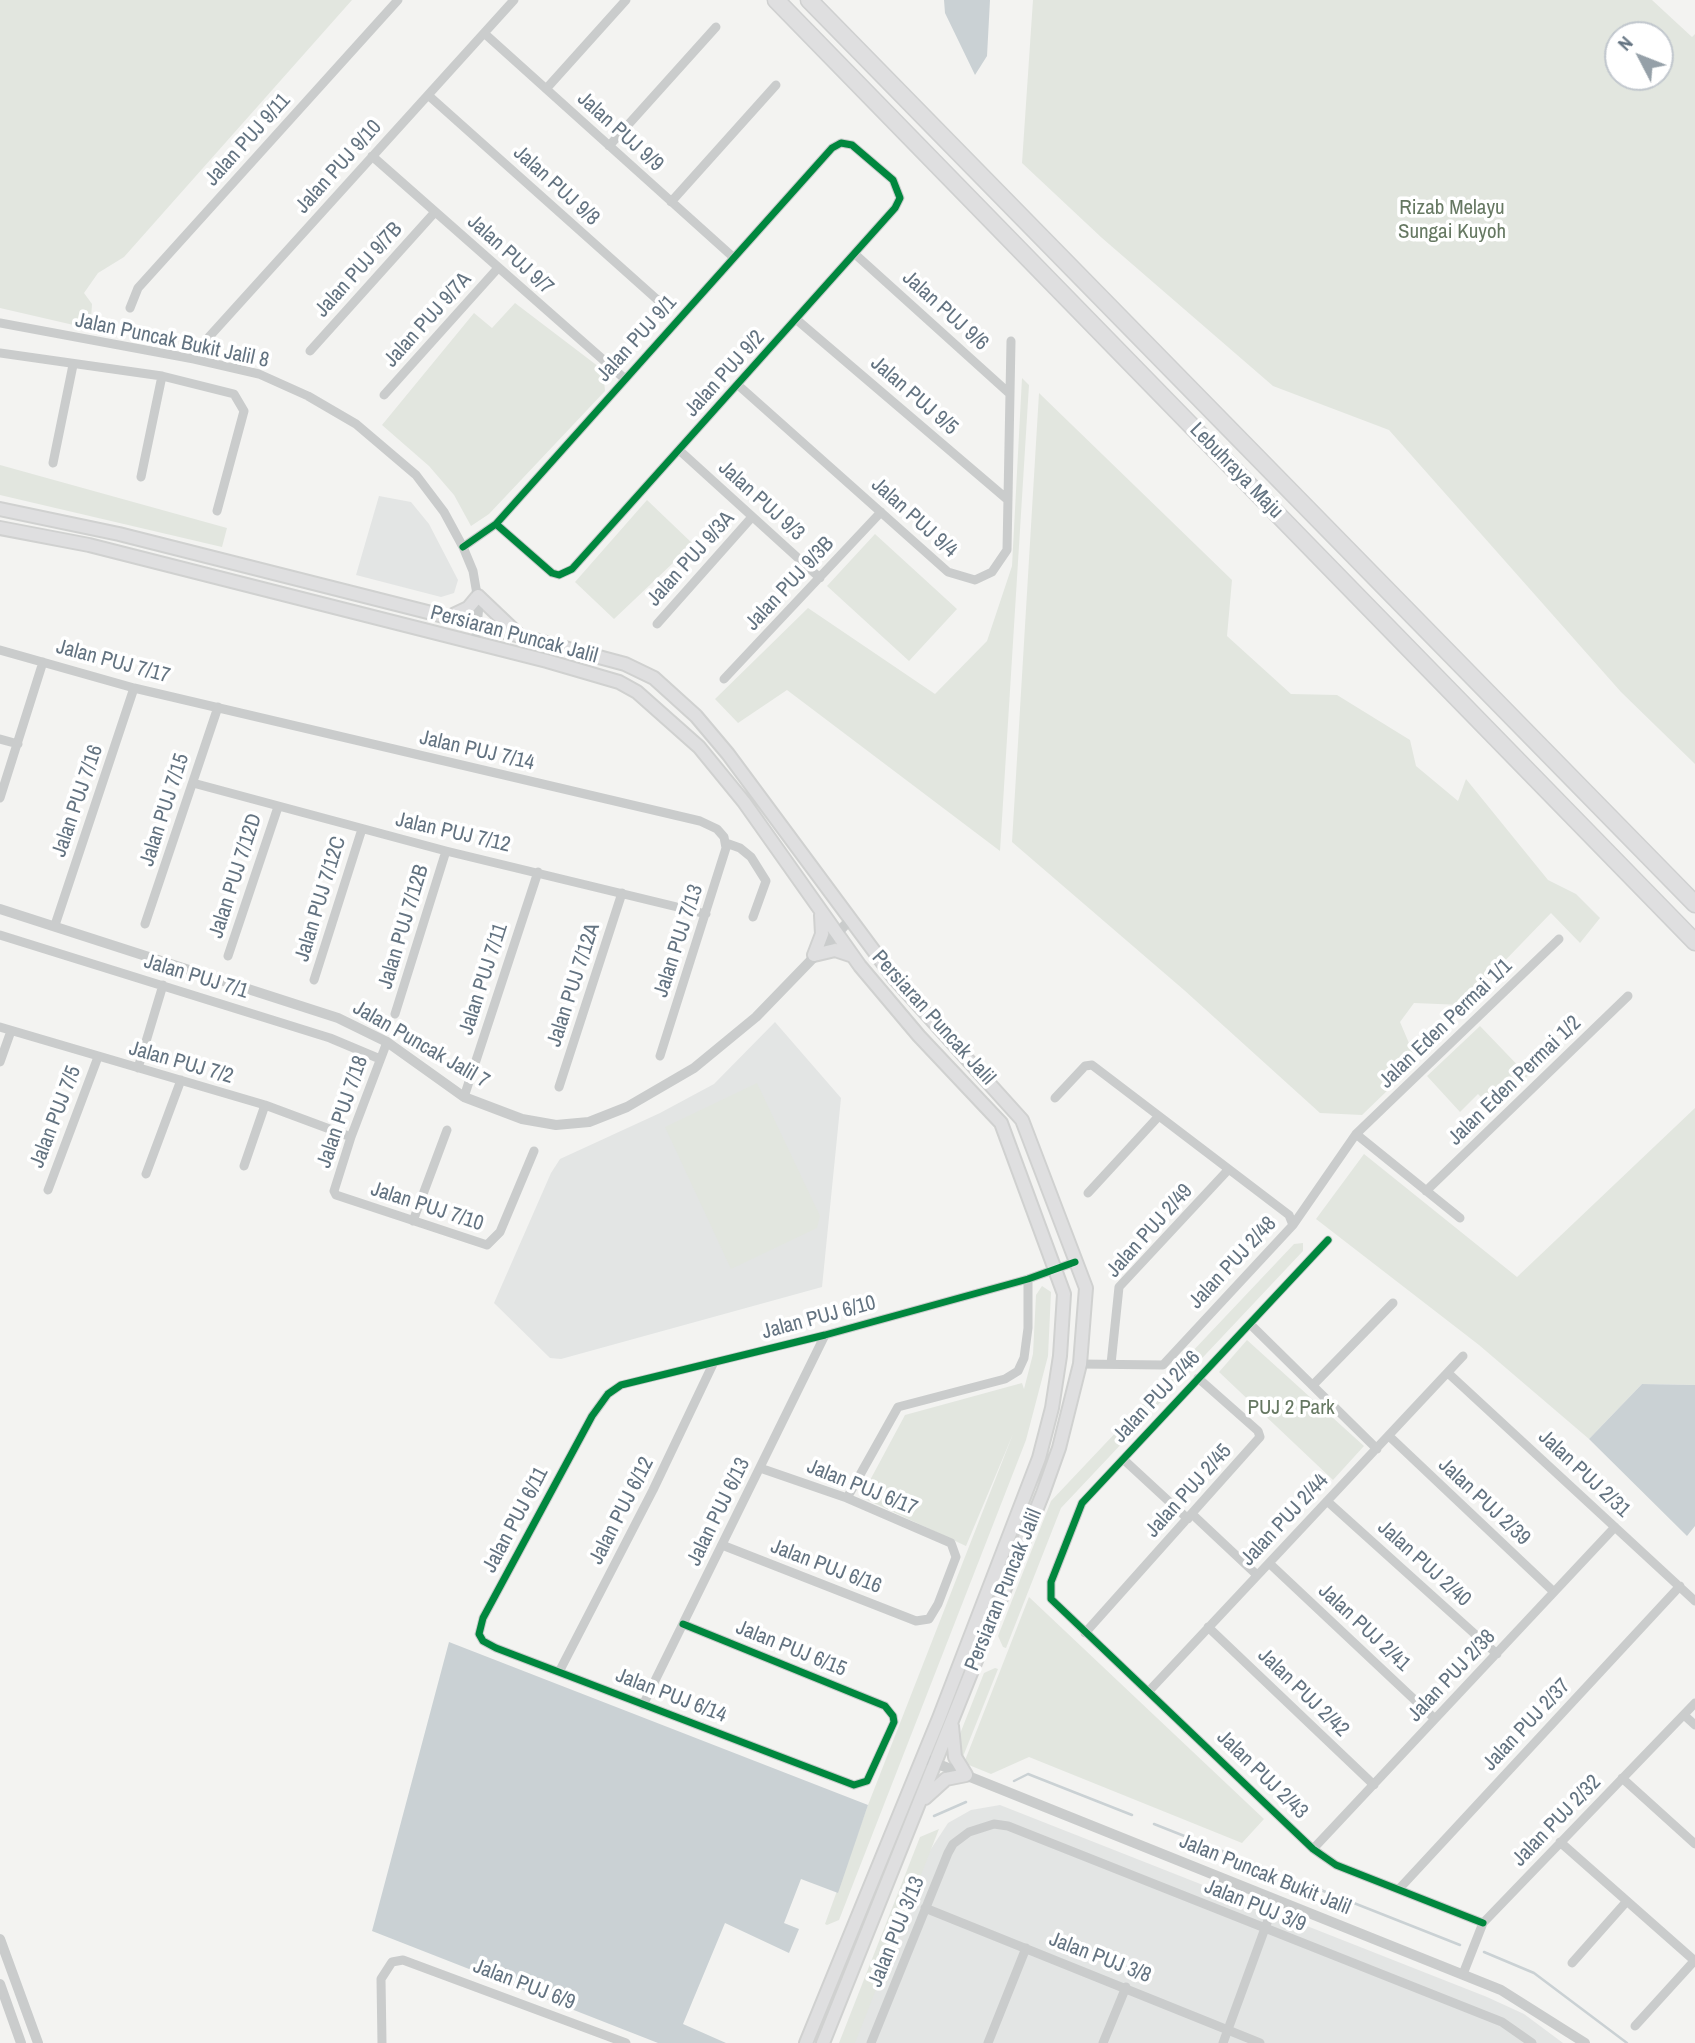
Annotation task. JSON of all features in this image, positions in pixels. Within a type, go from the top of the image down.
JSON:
[{"type":"highway","name":"Lebuhraya Maju","points":[[776,0],[1695,942]]},
{"type":"highway","name":"Lebuhraya Maju","points":[[809,0],[1695,904]]},
{"type":"main road","name":"Persiaran Puncak Jalil","points":[[0,509],[119,534],[449,617],[633,667],[654,678],[675,695],[728,754],[849,921],[917,1006],[1022,1120],[1086,1288],[1080,1364],[1055,1459],[951,1722],[929,1760],[919,1804],[823,2043]]},
{"type":"main road","name":"Persiaran Puncak Jalil","points":[[0,528],[89,545],[619,682],[661,709],[699,747],[744,802],[853,956],[919,1036],[1001,1123],[1064,1294],[1060,1356],[1042,1445],[929,1760],[806,2043]]},
{"type":"main road","points":[[449,617],[468,608],[478,596],[521,637]]},
{"type":"main road","points":[[814,955],[822,934],[820,911]]},
{"type":"main road","points":[[814,955],[835,950],[853,956]]},
{"type":"main road","points":[[919,1804],[947,1779],[966,1775],[955,1757],[951,1722]]},
{"type":"street","name":"Jalan PUJ 9/11","points":[[130,308],[138,288],[398,0]]},
{"type":"street","name":"Jalan PUJ 9/10","points":[[194,359],[208,338],[514,0]]},
{"type":"street","points":[[546,89],[626,0]]},
{"type":"street","points":[[609,146],[716,27]]},
{"type":"street","name":"Jalan PUJ 9/9","points":[[484,33],[733,257]]},
{"type":"street","points":[[671,202],[776,85]]},
{"type":"street","name":"Jalan PUJ 9/8","points":[[428,95],[661,303]]},
{"type":"street","name":"Jalan PUJ 9/2","points":[[496,524],[546,569],[559,575],[566,573],[856,255],[895,208],[899,191],[893,180],[852,145],[841,143],[832,148]]},
{"type":"street","name":"Jalan PUJ 9/1","points":[[463,547],[496,524],[832,148]]},
{"type":"street","name":"Jalan PUJ 9/7","points":[[372,156],[625,379]]},
{"type":"street","name":"Jalan PUJ 9/7B","points":[[310,351],[435,212]]},
{"type":"street","name":"Jalan PUJ 9/6","points":[[856,255],[1010,394]]},
{"type":"street","name":"Jalan PUJ 9/7A","points":[[384,395],[498,268]]},
{"type":"street","name":"Jalan PUJ 9/5","points":[[797,320],[1008,500]]},
{"type":"street","name":"Jalan Puncak Bukit Jalil 8","points":[[0,323],[194,359],[259,374],[308,396],[356,424],[416,475],[444,512],[463,547],[478,596],[479,625],[475,644]]},
{"type":"street","name":"Jalan PUJ 9/4","points":[[738,385],[947,572],[975,580],[992,572],[1007,550],[1011,341]]},
{"type":"street","points":[[0,354],[162,376],[234,394],[244,411],[217,511]]},
{"type":"street","points":[[53,463],[73,365]]},
{"type":"street","points":[[141,477],[162,376]]},
{"type":"street","name":"Jalan PUJ 9/3","points":[[680,450],[820,578]]},
{"type":"street","name":"Jalan PUJ 9/3B","points":[[724,679],[881,512]]},
{"type":"street","name":"Jalan PUJ 9/3A","points":[[657,624],[752,517]]},
{"type":"street","name":"Jalan PUJ 7/17","points":[[0,650],[134,688],[218,707]]},
{"type":"street","points":[[0,798],[44,662]]},
{"type":"street","name":"Jalan PUJ 7/16","points":[[55,925],[134,688]]},
{"type":"street","name":"Jalan PUJ 7/15","points":[[145,924],[218,707]]},
{"type":"street","name":"Jalan PUJ 7/14","points":[[218,707],[700,821],[751,857],[766,881],[753,918]]},
{"type":"street","points":[[0,739],[18,744]]},
{"type":"street","name":"Jalan PUJ 7/12","points":[[193,783],[446,851],[706,915]]},
{"type":"street","name":"Jalan PUJ 7/12D","points":[[228,956],[278,807]]},
{"type":"street","name":"Jalan PUJ 7/12C","points":[[314,980],[362,829]]},
{"type":"street","name":"Jalan PUJ 7/13","points":[[660,1056],[706,915],[725,840]]},
{"type":"street","name":"Jalan PUJ 7/12B","points":[[395,1014],[446,851]]},
{"type":"street","name":"Jalan PUJ 7/11","points":[[464,1097],[538,872]]},
{"type":"street","name":"Jalan PUJ 7/12A","points":[[559,1087],[622,893]]},
{"type":"street","name":"Jalan Puncak Jalil 7","points":[[0,909],[338,1018],[387,1042],[464,1097],[522,1119],[556,1125],[589,1122],[627,1107],[705,1060],[756,1017],[849,921]]},
{"type":"street","name":"Jalan PUJ 7/1","points":[[0,934],[330,1038],[380,1059]]},
{"type":"street","name":"Jalan Eden Permai 1/1","points":[[1293,1224],[1356,1134],[1559,939]]},
{"type":"street","points":[[138,1068],[163,985]]},
{"type":"street","name":"Jalan Eden Permai 1/2","points":[[1426,1191],[1628,996]]},
{"type":"street","name":"Jalan PUJ 7/2","points":[[0,1027],[265,1105],[351,1137]]},
{"type":"street","points":[[0,1062],[11,1031]]},
{"type":"street","name":"Jalan PUJ 7/18","points":[[336,1195],[334,1191],[351,1137],[387,1042]]},
{"type":"street","name":"Jalan PUJ 7/5","points":[[48,1190],[98,1057]]},
{"type":"street","name":"Jalan PUJ 2/48","points":[[1055,1097],[1087,1064],[1289,1215],[1293,1224],[1164,1364],[1080,1364]]},
{"type":"street","points":[[146,1174],[181,1080]]},
{"type":"street","points":[[244,1166],[265,1105]]},
{"type":"street","points":[[1088,1193],[1158,1117]]},
{"type":"street","points":[[413,1221],[447,1130]]},
{"type":"street","points":[[1356,1134],[1460,1218]]},
{"type":"street","name":"Jalan PUJ 7/10","points":[[336,1195],[482,1246],[492,1242],[500,1232],[534,1151]]},
{"type":"street","name":"Jalan PUJ 2/49","points":[[1111,1364],[1119,1287],[1228,1170]]},
{"type":"street","name":"Jalan PUJ 2/46","points":[[1051,1599],[1051,1582],[1079,1507],[1328,1240]]},
{"type":"street","name":"Jalan PUJ 6/10","points":[[588,1424],[608,1394],[621,1385],[825,1335],[1028,1279],[1074,1262]]},
{"type":"street","points":[[846,1498],[898,1407],[1005,1380],[1018,1371],[1024,1358],[1028,1328],[1028,1279]]},
{"type":"street","points":[[1313,1385],[1393,1303]]},
{"type":"street","points":[[1251,1325],[1377,1449]]},
{"type":"street","name":"Jalan PUJ 6/13","points":[[643,1705],[825,1335]]},
{"type":"street","name":"Jalan PUJ 2/44","points":[[1149,1691],[1462,1356]]},
{"type":"street","name":"Jalan PUJ 6/12","points":[[559,1672],[653,1490],[713,1364]]},
{"type":"street","name":"Jalan PUJ 2/31","points":[[1448,1373],[1695,1601]]},
{"type":"street","name":"Jalan PUJ 2/45","points":[[1086,1633],[1260,1437],[1258,1431],[1198,1378]]},
{"type":"street","name":"Jalan PUJ 6/11","points":[[479,1634],[483,1618],[588,1424]]},
{"type":"street","name":"Jalan PUJ 2/39","points":[[1389,1436],[1554,1592]]},
{"type":"street","points":[[1123,1459],[1257,1575]]},
{"type":"street","name":"Jalan PUJ 6/17","points":[[760,1468],[846,1498],[951,1543],[956,1557],[938,1604],[929,1619],[916,1621]]},
{"type":"street","name":"Jalan PUJ 2/40","points":[[1327,1501],[1497,1654]]},
{"type":"street","name":"Jalan PUJ 2/38","points":[[1313,1849],[1615,1527]]},
{"type":"street","name":"Jalan PUJ 6/16","points":[[722,1545],[916,1621]]},
{"type":"street","name":"Jalan PUJ 2/41","points":[[1269,1563],[1435,1720]]},
{"type":"street","name":"Jalan PUJ 2/37","points":[[1399,1889],[1680,1586]]},
{"type":"street","name":"Jalan PUJ 2/43","points":[[1051,1599],[1313,1849],[1336,1865],[1483,1923]]},
{"type":"street","name":"Jalan PUJ 6/15","points":[[683,1624],[885,1706],[893,1716],[892,1728],[871,1777],[863,1784],[854,1785]]},
{"type":"street","name":"Jalan PUJ 2/42","points":[[1208,1627],[1374,1785]]},
{"type":"street","name":"Jalan PUJ 6/14","points":[[479,1634],[483,1641],[496,1648],[854,1785]]},
{"type":"street","name":"Jalan PUJ 2/32","points":[[1463,1974],[1483,1923],[1695,1703]]},
{"type":"street","points":[[1684,1715],[1695,1725]]},
{"type":"street","name":"Jalan Puncak Bukit Jalil","points":[[929,1760],[1501,1990],[1585,2043]]},
{"type":"street","points":[[1622,1779],[1695,1844]]},
{"type":"street","name":"Jalan PUJ 3/9","points":[[961,1838],[994,1824],[1008,1826],[1502,2022],[1532,2043]]},
{"type":"street","name":"Jalan PUJ 3/13","points":[[871,2043],[948,1853],[961,1838]]},
{"type":"street","points":[[1560,1842],[1695,1960],[1635,2026]]},
{"type":"street","points":[[1223,2043],[1275,1901]]},
{"type":"street","points":[[1572,1962],[1628,1901]]},
{"type":"street","name":"Jalan PUJ 3/8","points":[[925,1909],[1229,2028],[1260,2043]]},
{"type":"street","points":[[0,1939],[38,2043]]},
{"type":"street","points":[[988,2043],[1026,1948]]},
{"type":"street","name":"Jalan PUJ 6/9","points":[[382,2043],[381,1979],[392,1962],[409,1961],[626,2043]]},
{"type":"street","points":[[0,1984],[21,2043]]},
{"type":"street","points":[[1103,2043],[1126,1987]]},
{"type":"shaded area","points":[[944,0],[990,0],[987,56],[975,75],[945,13]]},
{"type":"shaded area","points":[[379,496],[411,502],[429,524],[458,580],[454,593],[441,597],[356,575]]},
{"type":"shaded area","points":[[775,1022],[841,1098],[822,1287],[561,1359],[550,1358],[494,1303],[551,1173],[560,1159],[660,1113],[714,1084]]},
{"type":"shaded area","points":[[1642,1384],[1695,1385],[1695,1526],[1687,1536],[1589,1439]]},
{"type":"shaded area","points":[[449,1642],[868,1805],[838,1893],[801,1879],[784,1923],[799,1929],[789,1953],[725,1923],[683,2024],[726,2043],[658,2043],[372,1931]]},
{"type":"shaded area","points":[[1000,1805],[1487,1997],[1524,2014],[1563,2043],[853,2043],[927,1855],[948,1823],[971,1810]]},
{"type":"green space","points":[[0,0],[352,0],[124,257],[98,273],[84,293],[92,304],[91,319],[78,326],[0,308]]},
{"type":"green space","name":"Rizab Melayu Sungai Kuyoh","points":[[1033,0],[1652,0],[1692,37],[1695,34],[1695,764],[1621,692],[1389,430],[1273,386],[1102,238],[1022,163]]},
{"type":"green space","points":[[515,303],[603,370],[605,391],[489,514],[471,526],[454,495],[429,466],[382,425],[474,313],[492,328]]},
{"type":"green space","points":[[1022,378],[1029,385],[1000,851],[787,690],[738,723],[715,699],[808,608],[935,694],[987,641],[1012,566]]},
{"type":"green space","points":[[1039,393],[1232,580],[1227,636],[1291,694],[1337,695],[1410,740],[1416,766],[1458,801],[1466,779],[1548,880],[1576,894],[1600,918],[1580,943],[1551,913],[1462,1005],[1414,1003],[1400,1022],[1417,1062],[1362,1115],[1320,1113],[1184,990],[1012,842]]},
{"type":"green space","points":[[0,465],[227,528],[222,547],[0,495]]},
{"type":"green space","points":[[647,500],[693,544],[614,619],[575,582]]},
{"type":"green space","points":[[875,534],[957,609],[909,661],[827,586]]},
{"type":"green space","points":[[1480,1026],[1528,1076],[1493,1109],[1478,1094],[1460,1112],[1427,1076]]},
{"type":"green space","points":[[757,1083],[820,1216],[817,1228],[731,1269],[665,1127]]},
{"type":"green space","points":[[1695,1108],[1695,1385],[1642,1384],[1589,1439],[1479,1345],[1316,1219],[1364,1154],[1517,1277]]},
{"type":"green space","points":[[1303,1243],[1303,1251],[1061,1508],[1006,1648],[1003,1647],[998,1636],[1051,1501],[1294,1244]]},
{"type":"green space","points":[[1042,1286],[1051,1292],[1048,1356],[1026,1440],[839,1920],[827,1925],[825,1924],[868,1805],[1013,1434],[966,1546],[861,1497],[905,1415],[1022,1383],[1024,1389],[1033,1354],[1036,1295]]},
{"type":"green space","name":"PUJ 2 Park","points":[[1247,1340],[1364,1446],[1333,1480],[1219,1372]]},
{"type":"green space","points":[[1029,1597],[1264,1819],[1242,1843],[1029,1757],[991,1774],[964,1763]]},
{"type":"green space","points":[[998,1669],[962,1759],[956,1744],[984,1673]]},
{"type":"green space","points":[[939,1829],[855,2043],[839,2043],[920,1837]]},
{"type":"waterway","points":[[1014,1781],[1028,1774],[1132,1815]]},
{"type":"waterway","points":[[934,1816],[966,1802]]},
{"type":"waterway","points":[[1154,1824],[1460,1945]]},
{"type":"waterway","points":[[1484,1952],[1534,1973],[1627,2043]]},
{"type":"cycle path","points":[[463,547],[496,524],[832,148],[841,143],[852,145],[893,180],[900,198],[895,208],[572,569],[559,575],[552,573],[496,524]]},
{"type":"cycle path","points":[[1328,1240],[1082,1503],[1051,1582],[1051,1599],[1313,1849],[1336,1865],[1483,1923]]},
{"type":"cycle path","points":[[683,1624],[885,1706],[894,1722],[867,1781],[854,1785],[496,1648],[483,1641],[479,1634],[483,1618],[592,1416],[608,1394],[621,1385],[825,1335],[1028,1279],[1075,1262]]}]
